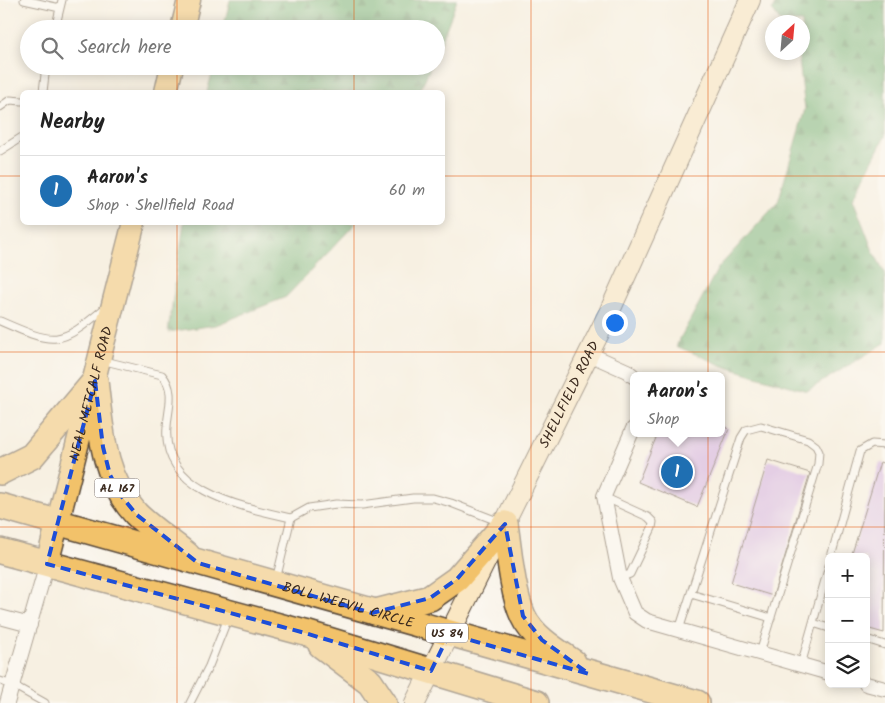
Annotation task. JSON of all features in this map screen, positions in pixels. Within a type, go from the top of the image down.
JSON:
[{"type":"highway","points":[[0,472],[32,456],[98,370]]},
{"type":"highway","name":"AL 167","points":[[98,370],[103,447],[110,475],[122,497],[138,516],[198,563]]},
{"type":"highway","name":"BOLL WEEVIL CIRCLE","points":[[0,506],[372,613],[697,703]]},
{"type":"highway","points":[[372,613],[430,598],[457,579],[505,524]]},
{"type":"highway","points":[[505,524],[514,581],[523,616],[542,640],[589,674]]},
{"type":"highway","points":[[0,551],[305,633],[536,703]]},
{"type":"highway","points":[[305,633],[370,682],[384,703]]},
{"type":"main road","points":[[184,20],[188,0]]},
{"type":"main road","points":[[166,90],[170,75]]},
{"type":"main road","name":"NEAL METCALF ROAD","points":[[47,564],[98,370],[133,225]]},
{"type":"street","name":"SHELLFIELD ROAD","points":[[415,703],[589,354],[750,0]]},
{"type":"street","points":[[589,354],[630,374]]},
{"type":"street","points":[[630,437],[604,496],[620,578],[635,613],[647,621],[825,672]]},
{"type":"street","points":[[7,703],[7,683],[30,625],[47,564]]},
{"type":"street","points":[[0,617],[30,625]]},
{"type":"street","points":[[870,685],[885,689]]},
{"type":"lane","points":[[24,0],[60,8]]},
{"type":"lane","points":[[57,20],[62,0]]},
{"type":"lane","points":[[43,90],[45,75]]},
{"type":"lane","points":[[0,107],[10,100],[20,101]]},
{"type":"lane","points":[[0,151],[20,138]]},
{"type":"lane","points":[[0,321],[32,336],[51,339],[64,337],[77,331],[115,300]]},
{"type":"lane","points":[[98,370],[162,375],[168,382],[171,400],[166,427],[168,448],[174,463],[190,481],[214,496],[291,518],[309,508],[336,504],[362,505],[413,498],[433,498],[505,524]]},
{"type":"lane","points":[[679,630],[741,438],[746,430],[761,426],[808,440],[816,446],[819,452],[818,464],[760,653]]},
{"type":"lane","points":[[832,553],[860,451],[872,444],[885,445]]},
{"type":"lane","points":[[604,496],[648,517],[653,522],[652,528],[630,574],[620,578]]},
{"type":"lane","points":[[275,584],[291,518]]},
{"type":"lane","points":[[802,665],[825,580]]},
{"type":"lane","points":[[691,594],[771,618]]},
{"type":"lane","points":[[190,703],[209,666],[230,613]]},
{"type":"lane","points":[[813,623],[825,627]]},
{"type":"lane","points":[[870,640],[885,645]]},
{"type":"lane","points":[[7,683],[45,703]]},
{"type":"highlighted area","points":[[95,381],[103,447],[110,475],[122,497],[137,515],[198,563],[372,613],[430,598],[457,579],[505,524],[523,616],[542,640],[589,674],[449,634],[431,671],[305,633],[47,564]]},
{"type":"green space","points":[[230,0],[457,0],[445,32],[445,20],[225,20]]},
{"type":"green space","points":[[777,0],[885,0],[885,136],[853,199],[873,251],[885,273],[885,343],[807,391],[726,367],[676,346],[718,268],[778,202],[805,109],[799,60],[810,60],[810,15],[776,15],[772,10]]},
{"type":"green space","points":[[212,75],[427,75],[420,90],[208,90]]},
{"type":"green space","points":[[184,225],[354,225],[286,297],[216,325],[168,332]]},
{"type":"building","points":[[725,427],[729,429],[697,507],[638,482],[656,437],[725,437]]},
{"type":"building","points":[[768,460],[810,473],[773,596],[731,583]]},
{"type":"building","points":[[880,462],[885,464],[884,633],[870,629],[870,553],[852,553]]},
{"type":"place","name":"Aaron's","points":[[677,472]]}]
